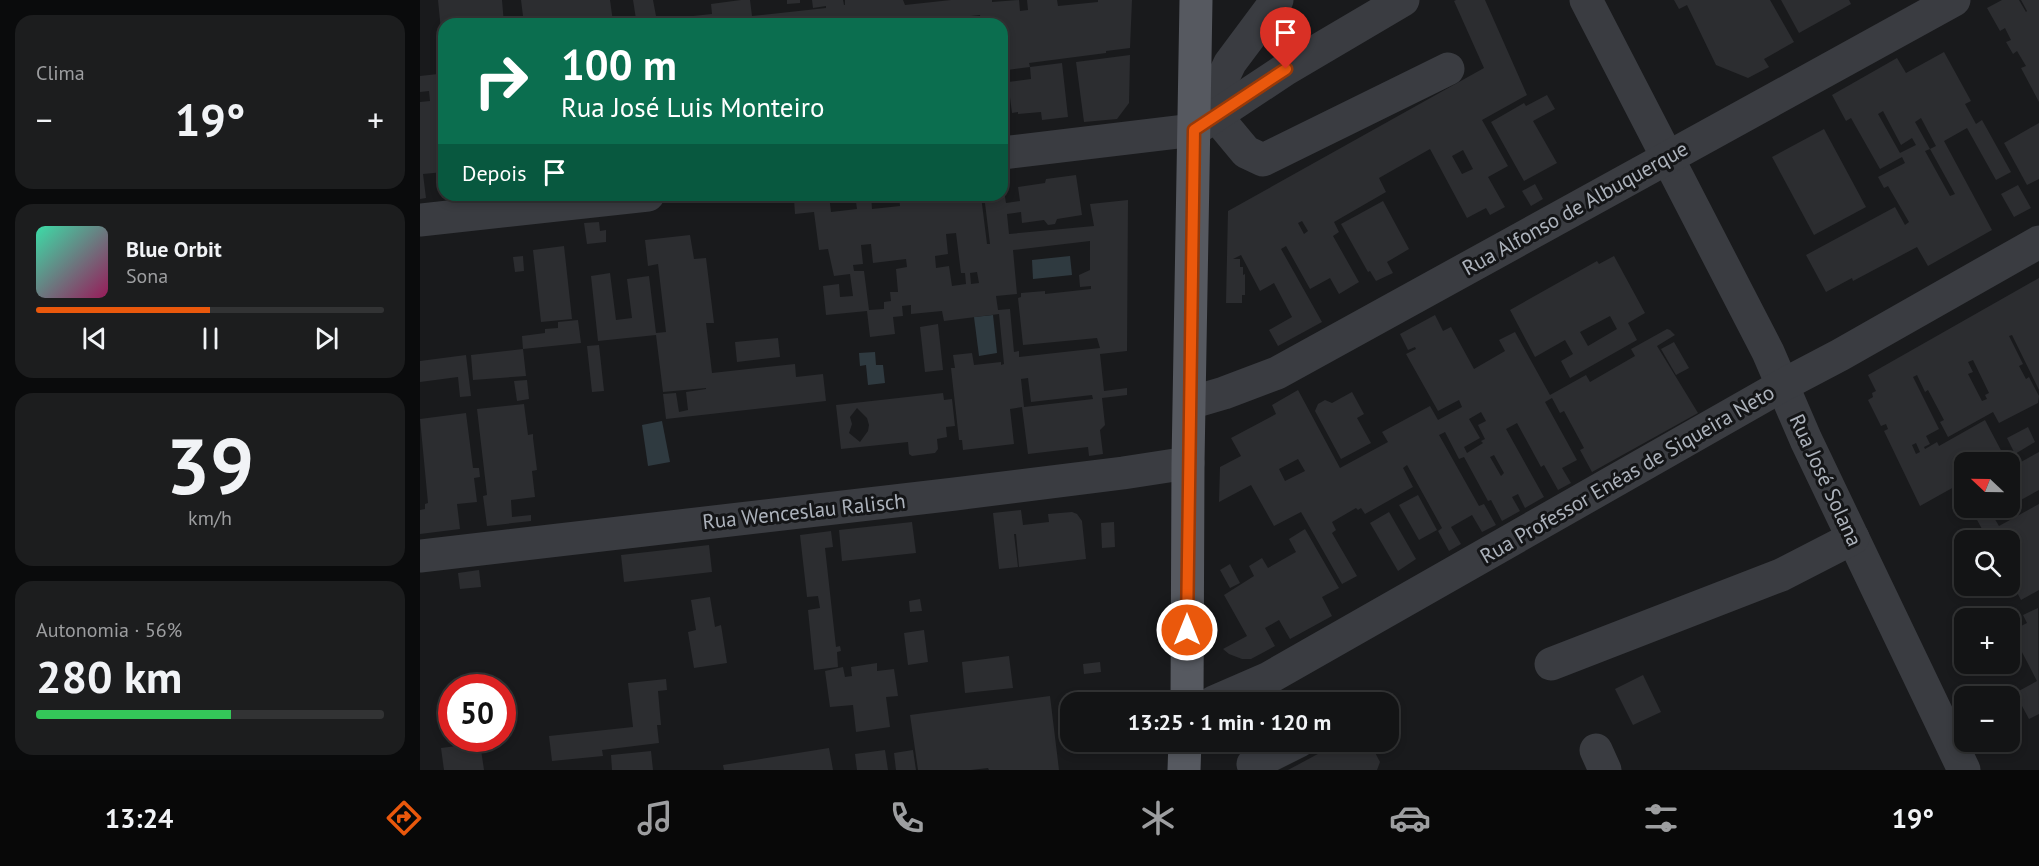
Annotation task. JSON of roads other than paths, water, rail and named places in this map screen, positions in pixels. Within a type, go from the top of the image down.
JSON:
[{"type":"main road","points":[[1187,692],[1188,463],[1205,123],[1196,0]]},
{"type":"main road","points":[[1184,770],[1185,752]]},
{"type":"street","points":[[1205,123],[1218,87],[1230,63],[1277,0]]},
{"type":"street","points":[[1008,152],[1205,123],[1286,69],[1403,0]]},
{"type":"street","name":"Rua José Solana","points":[[1586,0],[1768,352],[1806,440],[1964,770]]},
{"type":"street","name":"Rua Alfonso de Albuquerque","points":[[1190,403],[1277,373],[1954,0]]},
{"type":"street","points":[[1205,123],[1246,152],[1263,160],[1448,69]]},
{"type":"street","points":[[420,220],[593,201]]},
{"type":"street","name":"Rua Professor Enéas de Siqueira Neto","points":[[1240,692],[2039,242]]},
{"type":"street","name":"Rua Wenceslau Ralisch","points":[[420,556],[989,490],[1188,463]]},
{"type":"street","points":[[1551,664],[1782,575],[1853,538]]},
{"type":"street","points":[[1251,758],[1268,752]]}]
